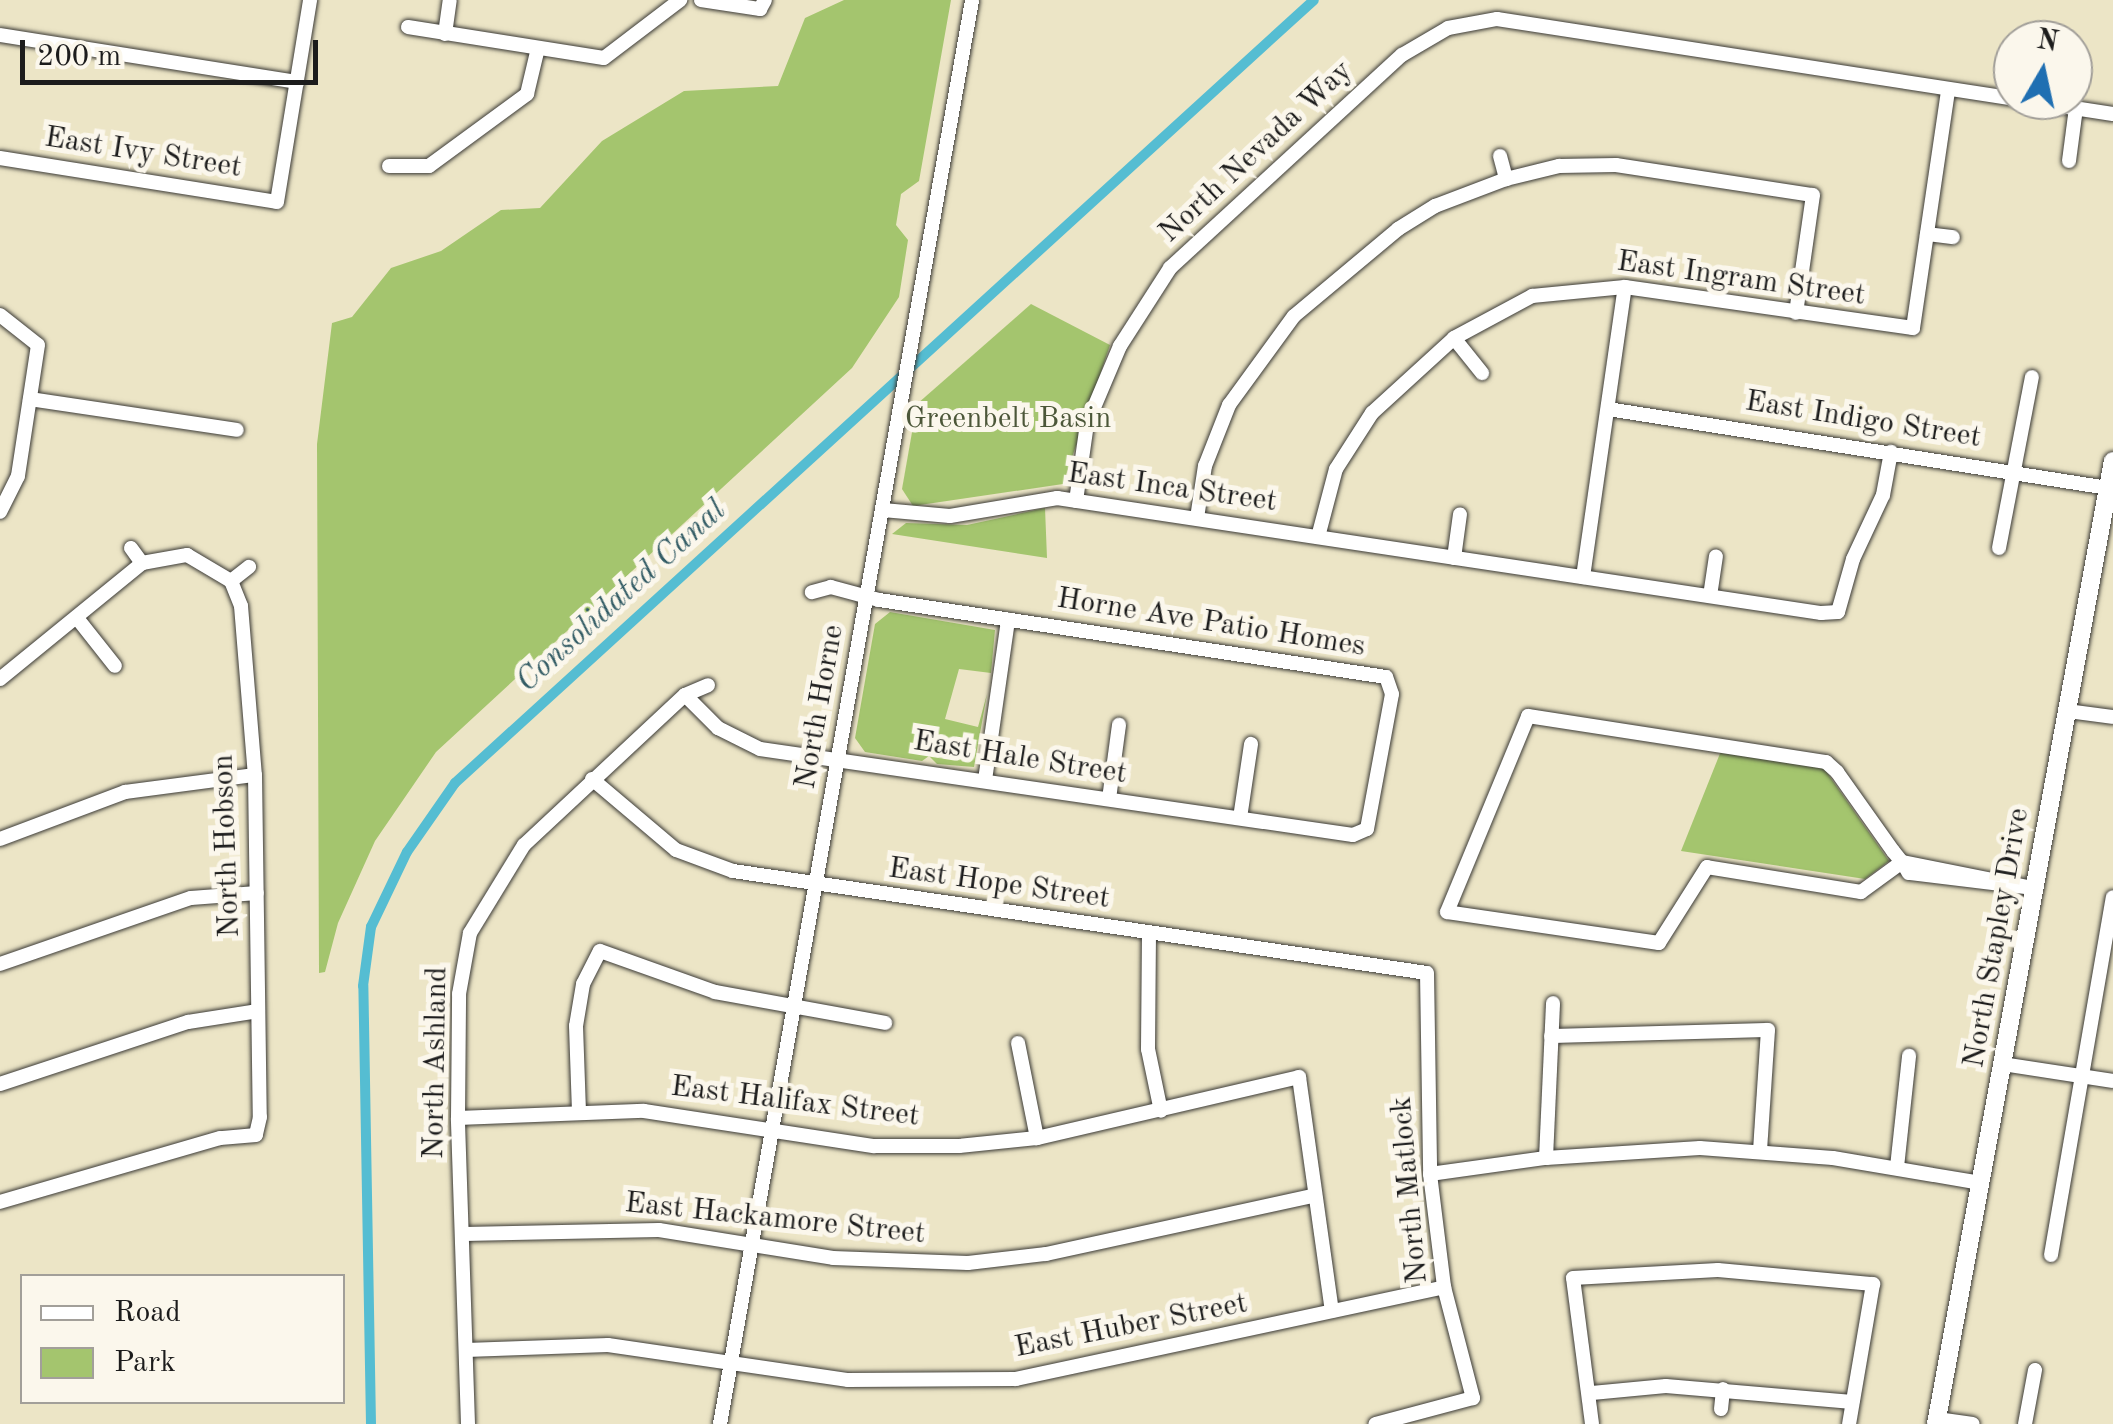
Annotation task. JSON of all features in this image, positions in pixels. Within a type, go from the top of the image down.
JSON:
[{"type":"main road","name":"North Stapley Drive","points":[[1937,1421],[2113,461]]},
{"type":"street","points":[[0,36],[297,82],[310,0]]},
{"type":"street","points":[[445,34],[450,0]]},
{"type":"street","points":[[701,0],[750,8],[766,0]]},
{"type":"street","name":"North Horne","points":[[720,1424],[972,0]]},
{"type":"street","points":[[408,28],[604,58],[671,3]]},
{"type":"street","name":"North Nevada Way","points":[[1076,501],[1087,424],[1120,346],[1170,268],[1402,55],[1448,28],[1497,19],[1993,96]]},
{"type":"street","points":[[389,166],[430,166],[527,94],[538,48]]},
{"type":"street","name":"East Ivy Street","points":[[0,158],[277,202],[297,82]]},
{"type":"street","points":[[1948,90],[1928,234],[1953,237]]},
{"type":"street","points":[[2069,161],[2074,120]]},
{"type":"street","points":[[1500,156],[1506,179]]},
{"type":"street","points":[[1197,518],[1205,466],[1228,405],[1294,316],[1398,230],[1435,206],[1506,179],[1559,166],[1616,165],[1812,195],[1796,314]]},
{"type":"street","name":"East Ingram Street","points":[[1318,537],[1330,484],[1357,430],[1454,338],[1532,296],[1625,287],[1912,328],[1928,234]]},
{"type":"street","points":[[1583,577],[1625,287]]},
{"type":"street","points":[[0,315],[38,345],[18,476],[0,512]]},
{"type":"street","points":[[1454,338],[1482,373]]},
{"type":"street","points":[[1999,548],[2032,377]]},
{"type":"street","points":[[30,398],[236,430]]},
{"type":"street","name":"East Indigo Street","points":[[1608,409],[2108,488]]},
{"type":"street","name":"East Inca Street","points":[[883,510],[950,516],[1028,498],[1076,501],[1838,612],[1852,560],[1884,495],[1892,452]]},
{"type":"street","points":[[0,471],[18,476]]},
{"type":"street","points":[[1454,558],[1460,514]]},
{"type":"street","points":[[131,548],[142,563]]},
{"type":"street","points":[[0,680],[142,563],[187,555],[230,581],[248,566]]},
{"type":"street","points":[[1710,596],[1716,556]]},
{"type":"street","name":"North Hobson","points":[[0,1202],[206,1141],[256,1135],[255,775],[241,606],[230,581]]},
{"type":"street","name":"Horne Ave Patio Homes","points":[[812,592],[830,587],[1008,620],[1390,680],[1363,834]]},
{"type":"street","points":[[76,618],[114,666]]},
{"type":"street","points":[[984,780],[1008,620]]},
{"type":"street","name":"North Ashland","points":[[468,1424],[458,1118],[459,994],[470,933],[524,844],[685,696],[708,685]]},
{"type":"street","name":"East Hale Street","points":[[685,696],[718,728],[760,748],[1363,834]]},
{"type":"street","points":[[2068,710],[2113,717]]},
{"type":"street","points":[[1902,862],[1861,892],[1706,867],[1660,943],[1447,912],[1528,716],[1826,762],[1902,862],[2033,888]]},
{"type":"street","points":[[1109,799],[1120,725]]},
{"type":"street","points":[[1240,818],[1251,744]]},
{"type":"street","points":[[0,839],[125,792],[255,775]]},
{"type":"street","name":"East Hope Street","points":[[592,779],[676,850],[733,871],[1427,973]]},
{"type":"street","points":[[0,964],[191,898],[257,893]]},
{"type":"street","points":[[2051,1255],[2113,897]]},
{"type":"street","points":[[1149,933],[1148,1049],[1161,1110]]},
{"type":"street","points":[[579,1112],[576,1026],[582,984],[600,951],[677,981],[884,1023]]},
{"type":"street","name":"North Matlock","points":[[1375,1424],[1473,1398],[1444,1287],[1430,1174],[1427,973]]},
{"type":"street","points":[[1546,1158],[1554,1003]]},
{"type":"street","points":[[0,1084],[188,1022],[258,1011]]},
{"type":"street","points":[[1551,1036],[1768,1030],[1760,1152]]},
{"type":"street","points":[[1018,1042],[1036,1138]]},
{"type":"street","points":[[1897,1167],[1909,1056]]},
{"type":"street","points":[[2002,1064],[2113,1081]]},
{"type":"street","name":"East Halifax Street","points":[[458,1118],[644,1111],[874,1146],[958,1146],[1036,1138],[1299,1077],[1312,1196]]},
{"type":"street","points":[[1430,1174],[1546,1158],[1700,1148],[1897,1167],[1980,1182]]},
{"type":"street","points":[[1312,1196],[1332,1311]]},
{"type":"street","name":"East Hackamore Street","points":[[464,1234],[660,1230],[875,1262],[968,1263],[1063,1251],[1312,1196]]},
{"type":"street","points":[[1592,1424],[1592,1393],[1574,1278],[1718,1270],[1873,1284],[1849,1424]]},
{"type":"street","name":"East Huber Street","points":[[466,1350],[608,1345],[848,1380],[1016,1379],[1179,1349],[1444,1287]]},
{"type":"street","points":[[2025,1424],[2035,1370]]},
{"type":"street","points":[[1592,1393],[1723,1389],[1852,1402]]},
{"type":"street","points":[[1721,1409],[1723,1389]]},
{"type":"street","points":[[1937,1421],[1973,1424]]},
{"type":"green space","points":[[844,0],[951,0],[919,181],[901,194],[896,225],[908,240],[899,297],[852,368],[436,752],[375,841],[338,923],[325,972],[319,973],[317,444],[332,323],[352,317],[391,268],[441,251],[501,210],[540,208],[602,141],[684,91],[778,86],[805,18]]},
{"type":"green space","name":"Greenbelt Basin","points":[[1031,304],[1110,345],[1063,484],[913,506],[902,489],[917,404]]},
{"type":"green space","points":[[1045,508],[1047,558],[892,534],[906,523],[967,525]]},
{"type":"green space","points":[[890,612],[995,630],[991,673],[959,669],[945,719],[978,727],[987,694],[974,767],[937,764],[929,756],[922,761],[865,752],[855,738],[875,624]]},
{"type":"green space","points":[[1721,751],[1823,767],[1889,861],[1865,879],[1681,851]]},
{"type":"waterway","name":"Consolidated Canal","points":[[371,1424],[363,986],[371,927],[407,852],[455,783],[1314,0]]}]
